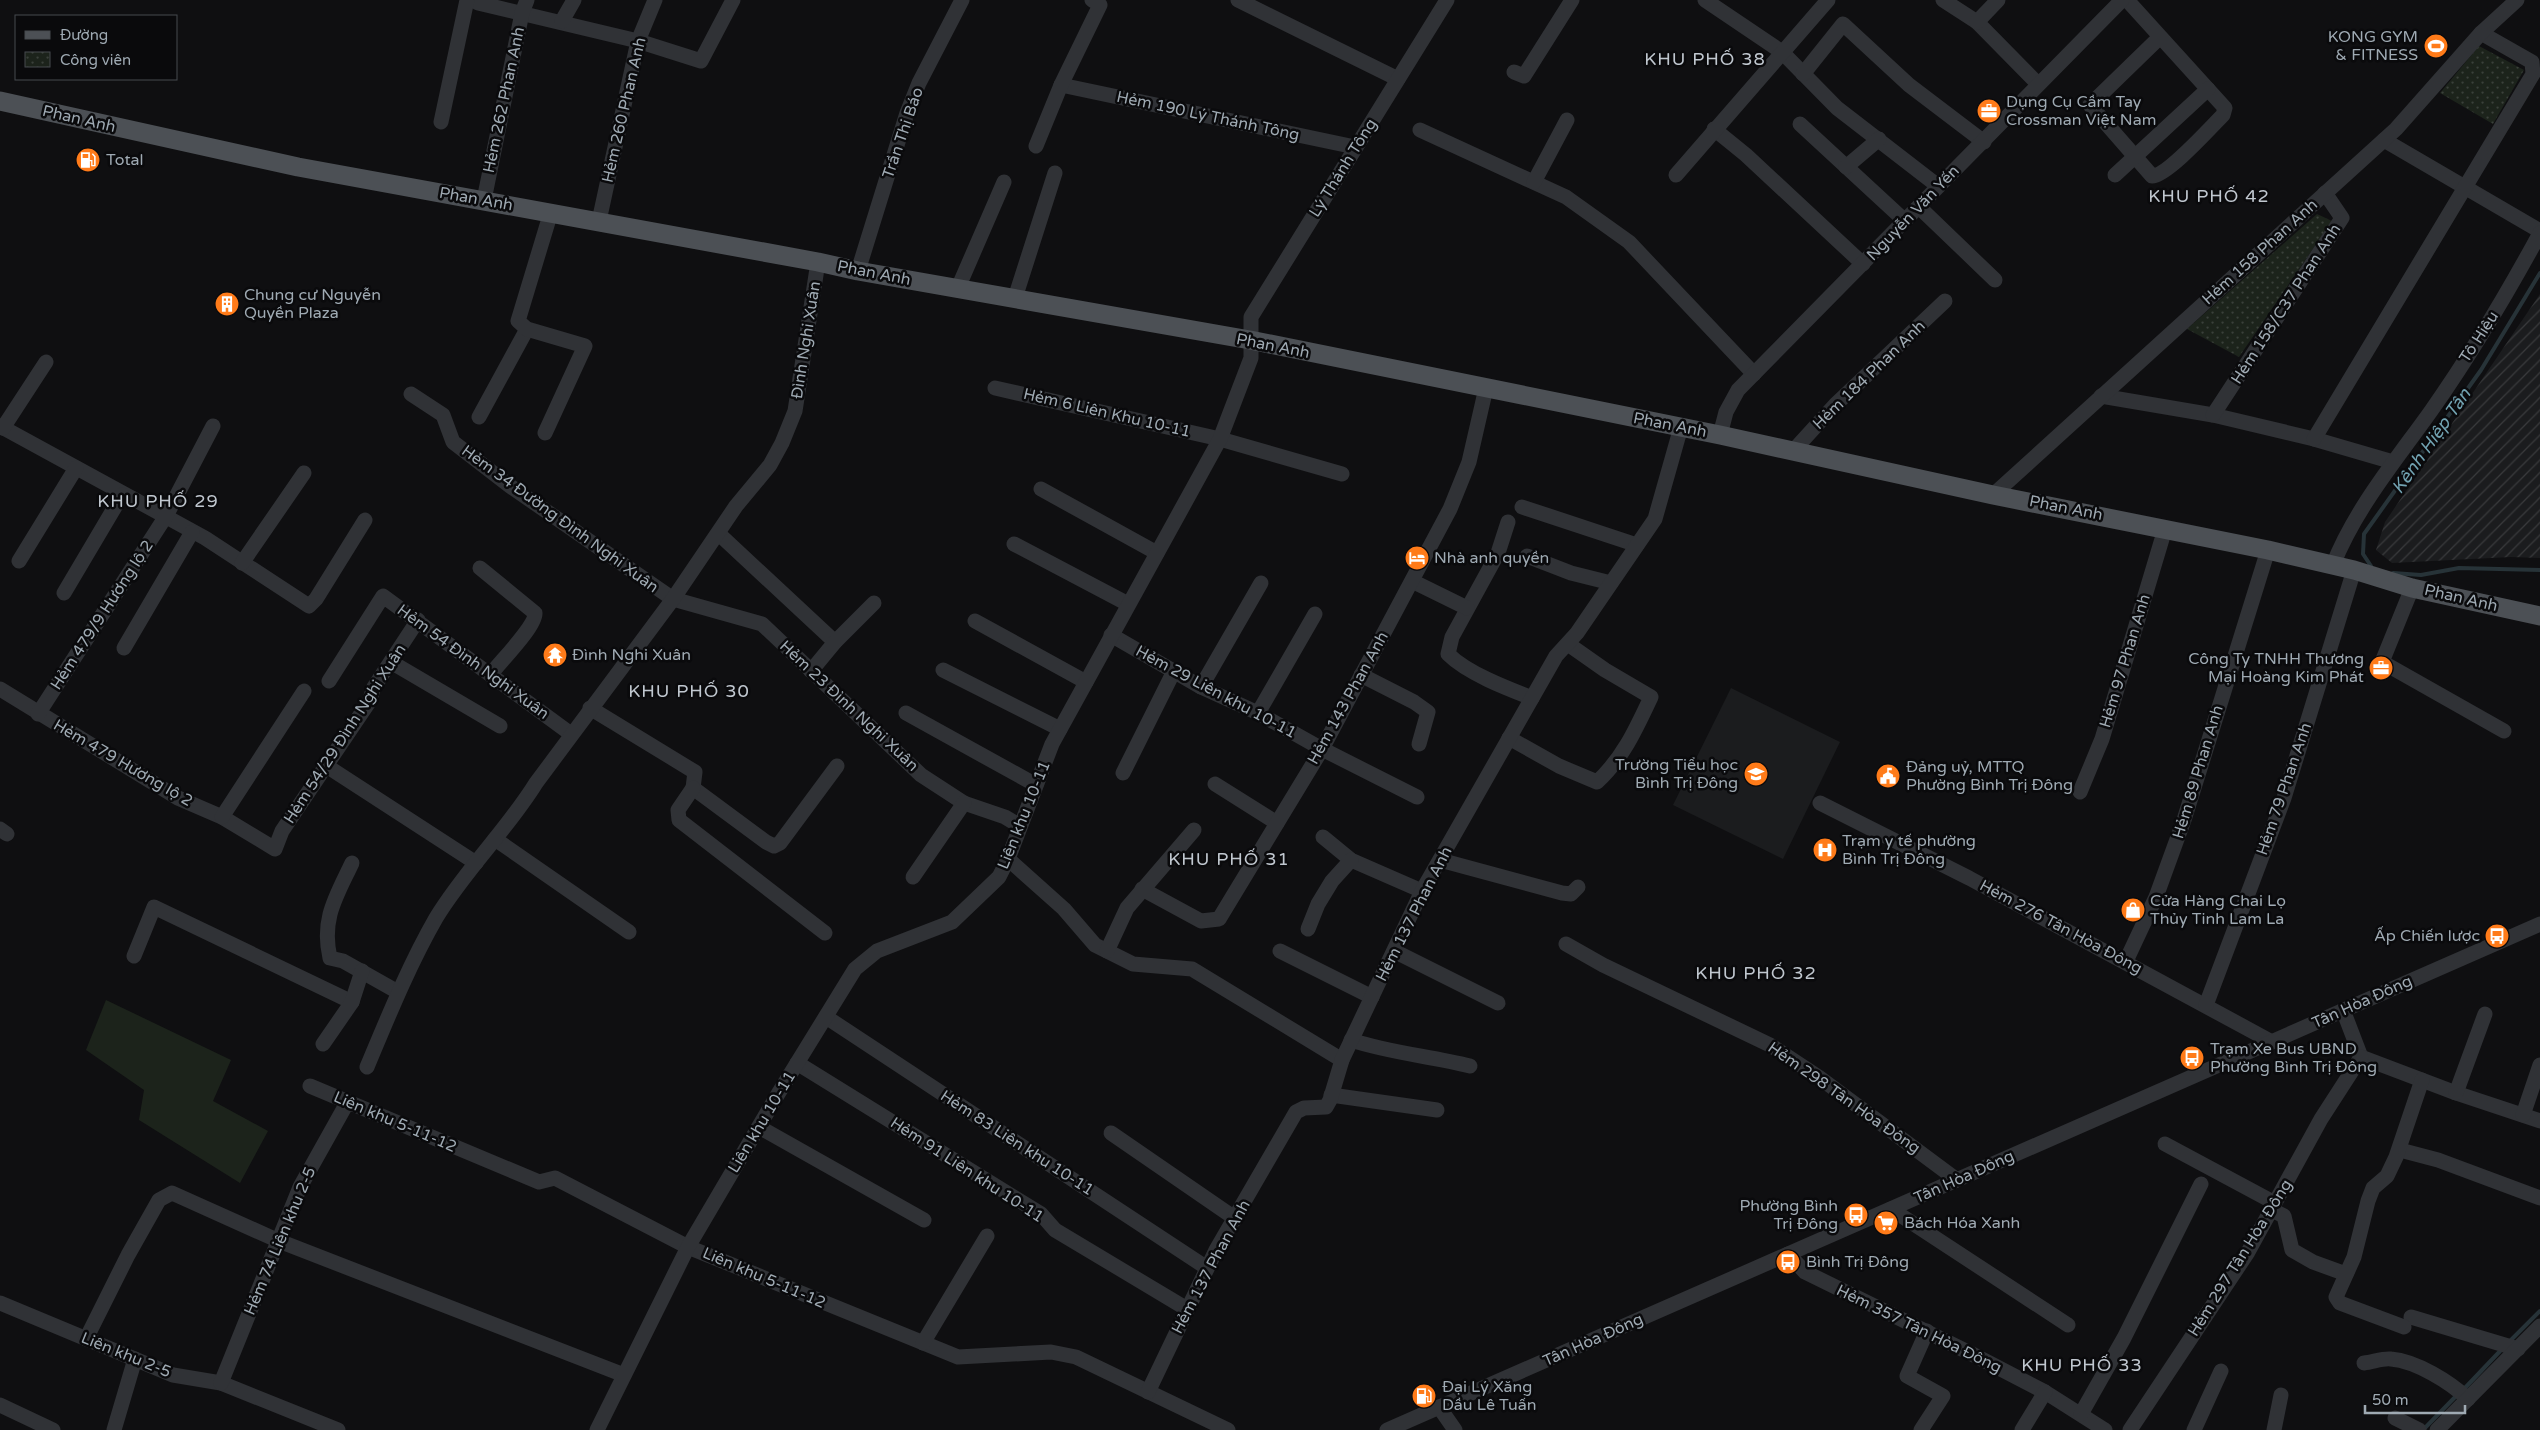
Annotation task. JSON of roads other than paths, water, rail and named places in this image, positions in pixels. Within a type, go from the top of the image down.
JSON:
[{"type":"main road","name":"Phan Anh","points":[[0,101],[298,167],[551,212],[858,271],[1250,340],[1681,427],[1794,450],[1994,495],[2268,550],[2354,570],[2412,588],[2540,616]]},
{"type":"street","points":[[441,122],[467,0]]},
{"type":"street","points":[[478,0],[478,3],[524,6],[562,22],[638,41],[701,61],[733,0]]},
{"type":"street","points":[[562,22],[574,0]]},
{"type":"street","name":"Hẻm 260 Phan Anh","points":[[599,221],[638,41],[655,0]]},
{"type":"street","name":"Trần Thị Báo","points":[[858,271],[907,114],[919,83],[962,0]]},
{"type":"street","points":[[1036,146],[1061,85],[1100,5],[1092,0]]},
{"type":"street","points":[[1238,0],[1398,79]]},
{"type":"street","name":"Lý Thánh Tông","points":[[1250,340],[1251,317],[1447,0]]},
{"type":"street","points":[[1514,72],[1524,76],[1572,0]]},
{"type":"street","points":[[1704,0],[1782,52],[1837,108],[1938,186]]},
{"type":"street","points":[[1676,175],[1828,0]]},
{"type":"street","points":[[1943,0],[1977,22],[2038,84]]},
{"type":"street","points":[[1977,22],[1998,0]]},
{"type":"street","name":"Nguyễn Văn Yến","points":[[1720,435],[1731,401],[1754,374],[2122,0]]},
{"type":"street","points":[[2127,0],[2225,108],[2225,112],[2190,148],[2156,176],[2152,176],[2090,105],[2160,37]]},
{"type":"street","name":"Hẻm 158 Phan Anh","points":[[1994,495],[2384,140],[2428,95],[2481,33],[2517,0]]},
{"type":"street","name":"Hẻm 262 Phan Anh","points":[[484,200],[524,6]]},
{"type":"street","points":[[1803,74],[1843,24],[1909,85],[1984,142]]},
{"type":"street","points":[[2314,439],[2533,74],[2532,62],[2481,33]]},
{"type":"street","name":"Hẻm 190 Lý Thánh Tông","points":[[1061,85],[1356,147]]},
{"type":"street","points":[[2115,175],[2208,89]]},
{"type":"street","points":[[1534,182],[1566,120]]},
{"type":"street","points":[[1800,124],[1905,221]]},
{"type":"street","points":[[1714,129],[1746,155],[1863,264]]},
{"type":"street","points":[[1420,130],[1566,197],[1629,242],[1754,374]]},
{"type":"street","points":[[1846,167],[1879,139]]},
{"type":"street","points":[[2384,140],[2540,232]]},
{"type":"street","points":[[1015,298],[1055,173]]},
{"type":"street","points":[[958,288],[1004,182]]},
{"type":"street","name":"Hẻm 158/C37 Phan Anh","points":[[2213,415],[2342,218],[2325,193]]},
{"type":"street","points":[[1919,207],[1996,280]]},
{"type":"street","points":[[544,433],[586,346],[527,329],[518,322],[551,212]]},
{"type":"street","name":"Tô Hiệu","points":[[2334,565],[2341,546],[2393,462],[2431,410],[2503,302],[2540,232]]},
{"type":"street","name":"Đình Nghi Xuân","points":[[367,1067],[398,992],[437,917],[476,863],[519,810],[536,782],[571,734],[673,599],[719,534],[736,506],[770,465],[790,428],[795,411],[818,262]]},
{"type":"street","name":"Hẻm 184 Phan Anh","points":[[1794,450],[1835,405],[1945,301]]},
{"type":"street","points":[[479,417],[527,329]]},
{"type":"street","name":"Liên khu 10-11","points":[[597,1430],[688,1247],[758,1127],[856,969],[877,951],[952,922],[999,877],[1060,729],[1220,439],[1251,358],[1250,340]]},
{"type":"street","points":[[46,362],[2,427],[122,495],[166,516],[307,605],[312,605],[366,520]]},
{"type":"street","name":"Hẻm 6 Liên Khu 10-11","points":[[995,388],[1220,439],[1342,474]]},
{"type":"street","name":"Hẻm 143 Phan Anh","points":[[1142,889],[1201,921],[1219,919],[1322,749],[1450,509],[1469,462],[1486,388]]},
{"type":"street","name":"Hẻm 34 Đường Đình Nghi Xuân","points":[[412,394],[443,415],[453,442],[510,486],[673,599]]},
{"type":"street","points":[[2101,396],[2213,415],[2314,439],[2393,462]]},
{"type":"street","name":"Hẻm 479/9 Hương lộ 2","points":[[38,714],[166,516],[213,426]]},
{"type":"street","name":"Hẻm 137 Phan Anh","points":[[1148,1392],[1186,1308],[1207,1268],[1296,1112],[1304,1108],[1326,1106],[1342,1060],[1422,891],[1556,656],[1568,644],[1655,519],[1681,427]]},
{"type":"street","points":[[19,561],[76,468]]},
{"type":"street","points":[[242,563],[304,473]]},
{"type":"street","points":[[1041,489],[1157,553]]},
{"type":"street","points":[[64,593],[122,495]]},
{"type":"street","points":[[1522,506],[1638,545]]},
{"type":"street","points":[[1508,522],[1498,554],[1452,637],[1448,654],[1455,662],[1496,684],[1532,698]]},
{"type":"street","name":"Hẻm 97 Phan Anh","points":[[2080,792],[2102,738],[2165,529]]},
{"type":"street","points":[[124,648],[192,532]]},
{"type":"street","points":[[719,534],[835,642]]},
{"type":"street","points":[[1014,544],[1128,604]]},
{"type":"street","name":"Hẻm 89 Phan Anh","points":[[2126,961],[2156,897],[2184,820],[2268,550]]},
{"type":"street","points":[[1527,556],[1571,573],[1611,583]]},
{"type":"street","points":[[480,568],[535,613],[529,627],[491,674]]},
{"type":"street","name":"Hẻm 79 Phan Anh","points":[[2206,1005],[2284,798],[2354,570]]},
{"type":"street","points":[[1412,581],[1467,608]]},
{"type":"street","points":[[1201,687],[1261,583]]},
{"type":"street","points":[[2412,588],[2382,662],[2504,731]]},
{"type":"street","name":"Hẻm 54 Đình Nghi Xuân","points":[[329,681],[383,596],[571,734]]},
{"type":"street","name":"Hẻm 23 Đình Nghi Xuân","points":[[673,599],[762,624],[921,775],[964,803],[1005,817],[1020,826]]},
{"type":"street","points":[[811,671],[835,642],[874,603]]},
{"type":"street","points":[[1258,712],[1315,614]]},
{"type":"street","name":"Hẻm 54/29 Đình Nghi Xuân","points":[[274,849],[282,831],[369,702],[374,687],[418,620]]},
{"type":"street","points":[[975,621],[1086,682]]},
{"type":"street","name":"Hẻm 29 Liên khu 10-11","points":[[1111,635],[1201,687],[1258,712],[1322,749],[1417,797]]},
{"type":"street","points":[[1509,738],[1559,766],[1597,782],[1609,771],[1628,745],[1651,697],[1627,681],[1605,670],[1568,644]]},
{"type":"street","points":[[391,662],[500,726]]},
{"type":"street","points":[[943,670],[1060,729]]},
{"type":"street","points":[[1122,773],[1174,671]]},
{"type":"street","points":[[1362,675],[1414,702],[1428,712],[1419,744]]},
{"type":"street","name":"Hẻm 479 Hương lộ 2","points":[[0,689],[178,798],[222,817],[274,849]]},
{"type":"street","points":[[222,817],[304,691]]},
{"type":"street","points":[[590,708],[695,772],[693,788],[678,810],[679,820],[825,933]]},
{"type":"street","points":[[906,713],[1036,785]]},
{"type":"street","points":[[325,765],[476,863]]},
{"type":"street","points":[[693,788],[774,846],[780,843],[837,766]]},
{"type":"street","points":[[1215,784],[1277,823]]},
{"type":"street","points":[[913,877],[964,803]]},
{"type":"street","name":"Hẻm 276 Tân Hòa Đông","points":[[1820,803],[1969,878],[2126,961],[2272,1042]]},
{"type":"street","points":[[1107,951],[1127,908],[1194,830]]},
{"type":"street","points":[[1323,837],[1351,860],[1422,891]]},
{"type":"street","points":[[495,839],[630,932]]},
{"type":"street","points":[[1008,859],[1064,909],[1095,945],[1133,964],[1192,969],[1342,1060]]},
{"type":"street","points":[[1308,929],[1318,904],[1332,882],[1351,860]]},
{"type":"street","points":[[1440,860],[1562,893],[1571,894],[1578,888]]},
{"type":"street","points":[[352,863],[330,909],[326,927],[330,958],[343,961],[398,992]]},
{"type":"street","points":[[134,956],[154,907],[352,1002]]},
{"type":"street","name":"Tân Hòa Đông","points":[[1387,1430],[2540,924]]},
{"type":"street","name":"Hẻm 298 Tân Hòa Đông","points":[[1566,944],[1603,965],[1770,1045],[1820,1078],[1957,1180]]},
{"type":"street","points":[[1280,951],[1372,997]]},
{"type":"street","points":[[1394,951],[1498,1003]]},
{"type":"street","points":[[323,1044],[352,1002],[362,971]]},
{"type":"street","points":[[2343,1010],[2361,1057],[2456,1093],[2540,1121]]},
{"type":"street","points":[[2456,1093],[2485,1014]]},
{"type":"street","name":"Hẻm 83 Liên khu 10-11","points":[[826,1017],[1207,1268]]},
{"type":"street","points":[[1351,1040],[1384,1051],[1435,1057],[1470,1066]]},
{"type":"street","name":"Hẻm 297 Tân Hòa Đông","points":[[2130,1430],[2248,1252],[2322,1119],[2361,1057]]},
{"type":"street","name":"Hẻm 91 Liên khu 10-11","points":[[797,1063],[1041,1214],[1055,1230],[1186,1308]]},
{"type":"street","points":[[2523,1115],[2540,1065]]},
{"type":"street","points":[[2422,1080],[2400,1150],[2387,1176],[2374,1188],[2362,1217],[2354,1257],[2336,1297],[2340,1303],[2407,1322],[2496,1344],[2528,1345]]},
{"type":"street","name":"Liên khu 5-11-12","points":[[310,1086],[538,1182],[555,1178],[688,1247],[923,1344],[958,1357],[1051,1352],[1076,1357],[1228,1430]]},
{"type":"street","points":[[1331,1095],[1437,1110]]},
{"type":"street","name":"Hẻm 74 Liên khu 2-5","points":[[221,1383],[280,1241],[300,1187],[347,1103]]},
{"type":"street","points":[[758,1127],[924,1220]]},
{"type":"street","points":[[1111,1133],[1236,1219]]},
{"type":"street","points":[[2166,1144],[2273,1206],[2284,1216],[2292,1250],[2313,1262],[2346,1274]]},
{"type":"street","points":[[2400,1150],[2438,1160],[2540,1198]]},
{"type":"street","points":[[2081,1414],[2124,1338],[2201,1184]]},
{"type":"street","points":[[86,1339],[128,1255],[159,1200],[172,1193],[280,1241],[624,1375]]},
{"type":"street","points":[[1891,1209],[2068,1325]]},
{"type":"street","points":[[923,1344],[987,1236]]},
{"type":"street","name":"Hẻm 357 Tân Hòa Đông","points":[[1788,1254],[1805,1272],[1927,1331],[2045,1392],[2081,1414],[2097,1428]]},
{"type":"street","name":"Liên khu 2-5","points":[[0,1303],[173,1375],[221,1383],[338,1430]]},
{"type":"street","points":[[2437,1430],[2528,1345],[2540,1326]]},
{"type":"street","points":[[1921,1430],[1942,1396],[1907,1376],[1927,1331]]},
{"type":"street","points":[[114,1430],[135,1359]]},
{"type":"street","points":[[2364,1362],[2389,1359],[2401,1361],[2456,1388],[2468,1399]]},
{"type":"street","points":[[2194,1430],[2220,1371]]},
{"type":"street","points":[[2022,1430],[2045,1392]]},
{"type":"street","points":[[2274,1430],[2281,1395]]},
{"type":"street","points":[[0,1405],[53,1430]]},
{"type":"street","points":[[1439,1407],[1455,1430]]},
{"type":"waterway","name":"Kênh Hiệp Tân","points":[[2371,566],[2363,554],[2364,534],[2481,370],[2540,273]]},
{"type":"waterway","points":[[2393,573],[2421,575],[2459,568],[2540,570]]},
{"type":"waterway","points":[[2510,1341],[2540,1311]]},
{"type":"waterway","points":[[2463,1390],[2503,1348]]},
{"type":"waterway","points":[[2423,1430],[2458,1394]]},
{"type":"place","name":"KONG GYM & FITNESS","points":[[2436,46]]},
{"type":"place","name":"Dụng Cụ Cầm Tay Crossman Việt Nam","points":[[1989,111]]},
{"type":"place","name":"Total","points":[[88,160]]},
{"type":"place","name":"Chung cư Nguyễn Quyền Plaza","points":[[227,304]]},
{"type":"place","name":"Nhà anh quyền","points":[[1417,558]]},
{"type":"place","name":"Đình Nghi Xuân","points":[[555,655]]},
{"type":"place","name":"Công Ty TNHH Thương Mại Hoàng Kim Phát","points":[[2381,668]]},
{"type":"place","name":"Trường Tiểu học Bình Trị Đông","points":[[1756,774]]},
{"type":"place","name":"Đảng uỷ, MTTQ Phường Bình Trị Đông","points":[[1888,776]]},
{"type":"place","name":"Trạm y tế phường Bình Trị Đông","points":[[1825,850]]},
{"type":"place","name":"Cửa Hàng Chai Lọ Thủy Tinh Lam La","points":[[2133,910]]},
{"type":"place","name":"Ấp Chiến lược","points":[[2497,936]]},
{"type":"place","name":"Trạm Xe Bus UBND Phường Bình Trị Đông","points":[[2192,1058]]},
{"type":"place","name":"Phường Bình Trị Đông","points":[[1856,1215]]},
{"type":"place","name":"Bách Hóa Xanh","points":[[1886,1223]]},
{"type":"place","name":"Bình Trị Đông","points":[[1788,1262]]},
{"type":"place","name":"Đại Lý Xăng Dầu Lê Tuấn","points":[[1424,1396]]},
{"type":"district","name":"KHU PHỐ 38","points":[[1705,59]]},
{"type":"district","name":"KHU PHỐ 42","points":[[2209,196]]},
{"type":"district","name":"KHU PHỐ 29","points":[[158,501]]},
{"type":"district","name":"KHU PHỐ 30","points":[[689,691]]},
{"type":"district","name":"KHU PHỐ 31","points":[[1229,859]]},
{"type":"district","name":"KHU PHỐ 32","points":[[1756,973]]},
{"type":"district","name":"KHU PHỐ 33","points":[[2082,1365]]}]
